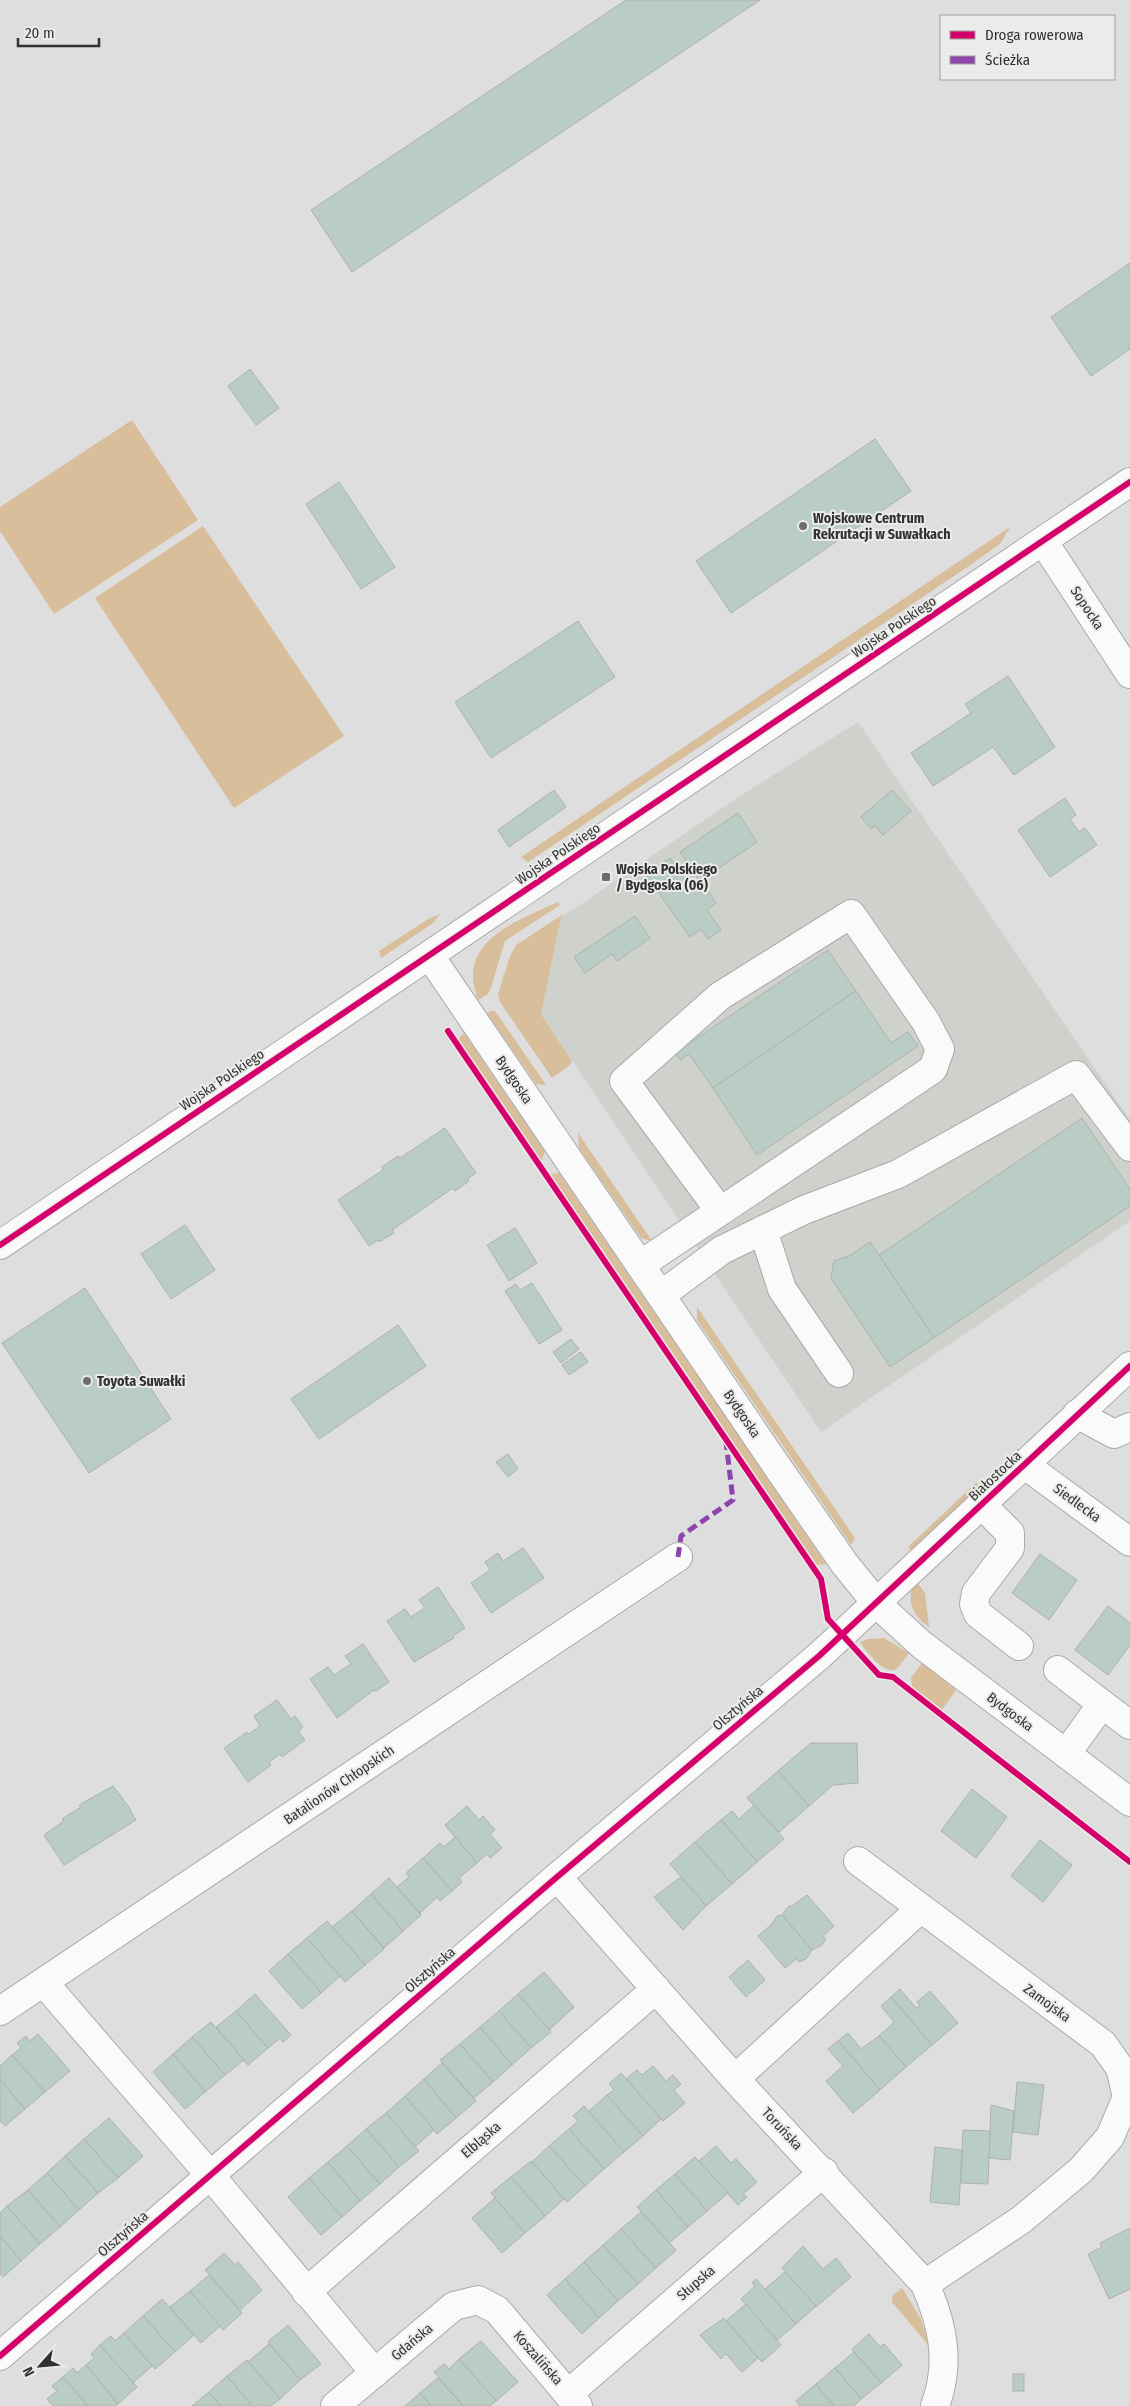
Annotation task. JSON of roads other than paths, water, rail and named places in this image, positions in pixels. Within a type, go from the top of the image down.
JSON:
[{"type":"street","name":"Wojska Polskiego","points":[[0,1246],[1130,482]]},
{"type":"street","name":"Sopocka","points":[[1043,541],[1130,674]]},
{"type":"street","points":[[640,1265],[933,1069],[940,1049],[926,1022],[851,914],[720,996],[624,1081],[720,1211]]},
{"type":"street","name":"Bydgoska","points":[[430,956],[844,1563],[876,1604],[922,1645],[1130,1802]]},
{"type":"street","points":[[661,1295],[722,1250],[804,1210],[898,1174],[1076,1075],[1130,1147]]},
{"type":"street","points":[[763,1230],[782,1289],[839,1373]]},
{"type":"street","name":"Białostocka","points":[[876,1604],[1130,1366]]},
{"type":"street","points":[[1077,1414],[1114,1434],[1130,1427]]},
{"type":"street","name":"Siedlecka","points":[[1025,1465],[1130,1542]]},
{"type":"street","points":[[982,1505],[1010,1533],[1010,1548],[976,1593],[974,1604],[978,1614],[1019,1646]]},
{"type":"street","name":"Batalionów Chłopskich","points":[[0,2011],[678,1557]]},
{"type":"street","name":"Olsztyńska","points":[[0,2356],[557,1877],[819,1656],[876,1604]]},
{"type":"street","points":[[1058,1670],[1130,1725]]},
{"type":"street","points":[[1066,1754],[1102,1704]]},
{"type":"street","name":"Zamojska","points":[[858,1861],[1103,2044],[1120,2068],[1128,2097],[1110,2138],[1081,2170],[1021,2220],[925,2284]]},
{"type":"street","name":"Toruńska","points":[[557,1877],[735,2078],[824,2172],[925,2284],[938,2313],[943,2345],[943,2384],[935,2406]]},
{"type":"street","points":[[735,2078],[920,1909]]},
{"type":"street","points":[[44,1983],[210,2175],[375,2373]]},
{"type":"street","name":"Elbląska","points":[[306,2292],[656,1989]]},
{"type":"street","name":"Słupska","points":[[573,2400],[824,2172]]},
{"type":"street","name":"Gdańska","points":[[335,2406],[454,2306],[478,2300],[496,2310]]},
{"type":"street","name":"Koszalińska","points":[[496,2310],[573,2400]]},
{"type":"place","name":"Wojskowe Centrum Rekrutacji w Suwałkach","points":[[803,526]]},
{"type":"place","name":"Wojska Polskiego / Bydgoska (06)","points":[[606,877]]},
{"type":"place","name":"Toyota Suwałki","points":[[87,1381]]}]
